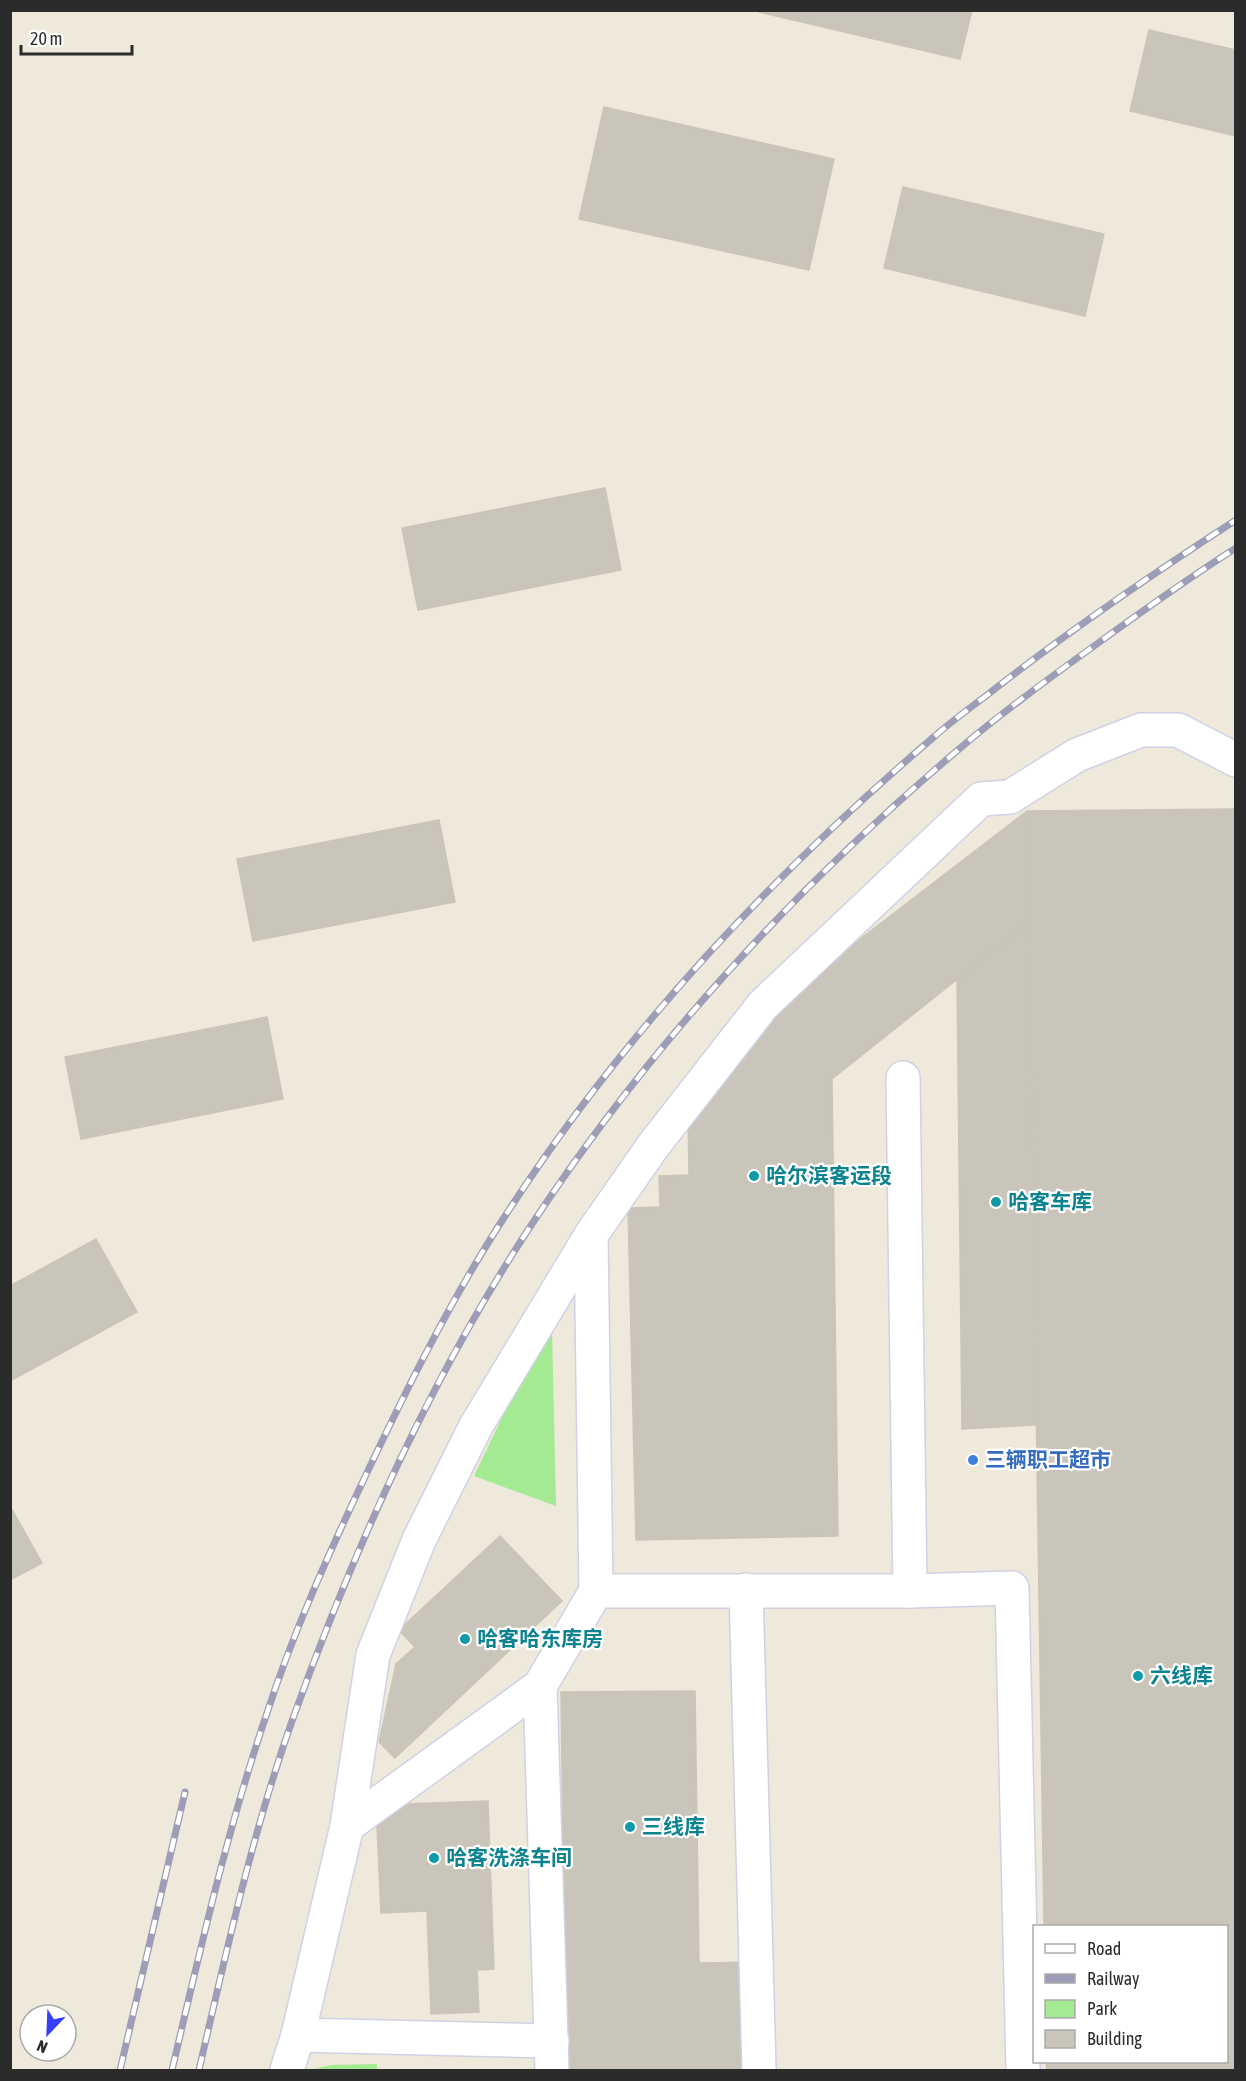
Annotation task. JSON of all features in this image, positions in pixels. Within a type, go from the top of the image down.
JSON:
[{"type":"lane","points":[[287,2070],[298,2036],[347,1826],[373,1655],[419,1540],[476,1426],[591,1235],[653,1146],[763,1005],[981,799],[1010,797],[1077,755],[1141,730],[1178,730],[1236,759]]},
{"type":"lane","points":[[903,1078],[910,1591]]},
{"type":"lane","points":[[347,1826],[540,1686],[596,1591],[591,1235]]},
{"type":"lane","points":[[596,1591],[910,1591],[1012,1588],[1023,2070]]},
{"type":"lane","points":[[746,1590],[759,2070]]},
{"type":"lane","points":[[298,2036],[552,2056],[540,1686]]},
{"type":"green space","points":[[552,1330],[556,1506],[474,1476],[512,1397]]},
{"type":"green space","points":[[377,2064],[377,2070],[310,2070],[331,2065]]},
{"type":"building","points":[[760,10],[972,10],[960,59],[759,12]]},
{"type":"building","points":[[1149,30],[1236,50],[1236,136],[1130,111]]},
{"type":"building","points":[[604,107],[834,159],[809,270],[579,219]]},
{"type":"building","points":[[903,187],[1104,234],[1085,316],[884,268]]},
{"type":"building","points":[[605,488],[621,570],[418,610],[402,528]]},
{"type":"building","name":"六线库","points":[[1236,809],[1236,2070],[1047,2070],[1046,2063],[1228,2063],[1228,1925],[1044,1925],[1027,811]]},
{"type":"building","name":"哈尔滨客运段","points":[[1027,811],[1029,922],[832,1079],[838,1536],[636,1540],[628,1208],[660,1207],[659,1176],[689,1175],[688,1112],[773,1006]]},
{"type":"building","points":[[439,820],[455,902],[253,941],[237,859]]},
{"type":"building","name":"哈客车库","points":[[1029,922],[1037,1425],[962,1429],[957,979]]},
{"type":"building","points":[[267,1017],[283,1099],[81,1139],[65,1057]]},
{"type":"building","points":[[96,1239],[137,1312],[10,1381],[10,1286]]},
{"type":"building","points":[[10,1506],[42,1563],[10,1580]]},
{"type":"building","name":"哈客哈东库房","points":[[500,1536],[562,1601],[395,1758],[379,1742],[396,1664],[415,1647],[399,1630]]},
{"type":"building","name":"三线库","points":[[695,1691],[699,1963],[764,1962],[765,2070],[566,2070],[561,1692]]},
{"type":"building","name":"哈客洗涤车间","points":[[488,1801],[494,1969],[477,1970],[479,2012],[431,2014],[427,1911],[381,1913],[376,1805]]},
{"type":"railway","points":[[172,2070],[239,1801],[277,1683],[324,1565],[431,1343],[467,1277],[552,1147],[600,1082],[704,959],[759,900],[875,789],[950,724],[1054,644],[1236,520]]},
{"type":"railway","points":[[199,2070],[264,1807],[292,1721],[341,1592],[397,1465],[428,1403],[495,1282],[532,1224],[577,1158],[675,1032],[783,913],[840,857],[898,802],[1008,710],[1147,608],[1236,548]]},
{"type":"railway","points":[[120,2070],[185,1792]]},
{"type":"place","name":"哈尔滨客运段","points":[[754,1176]]},
{"type":"place","name":"哈客车库","points":[[996,1202]]},
{"type":"place","name":"三辆职工超市","points":[[973,1460]]},
{"type":"place","name":"哈客哈东库房","points":[[465,1639]]},
{"type":"place","name":"六线库","points":[[1138,1676]]},
{"type":"place","name":"三线库","points":[[630,1827]]},
{"type":"place","name":"哈客洗涤车间","points":[[434,1858]]}]
